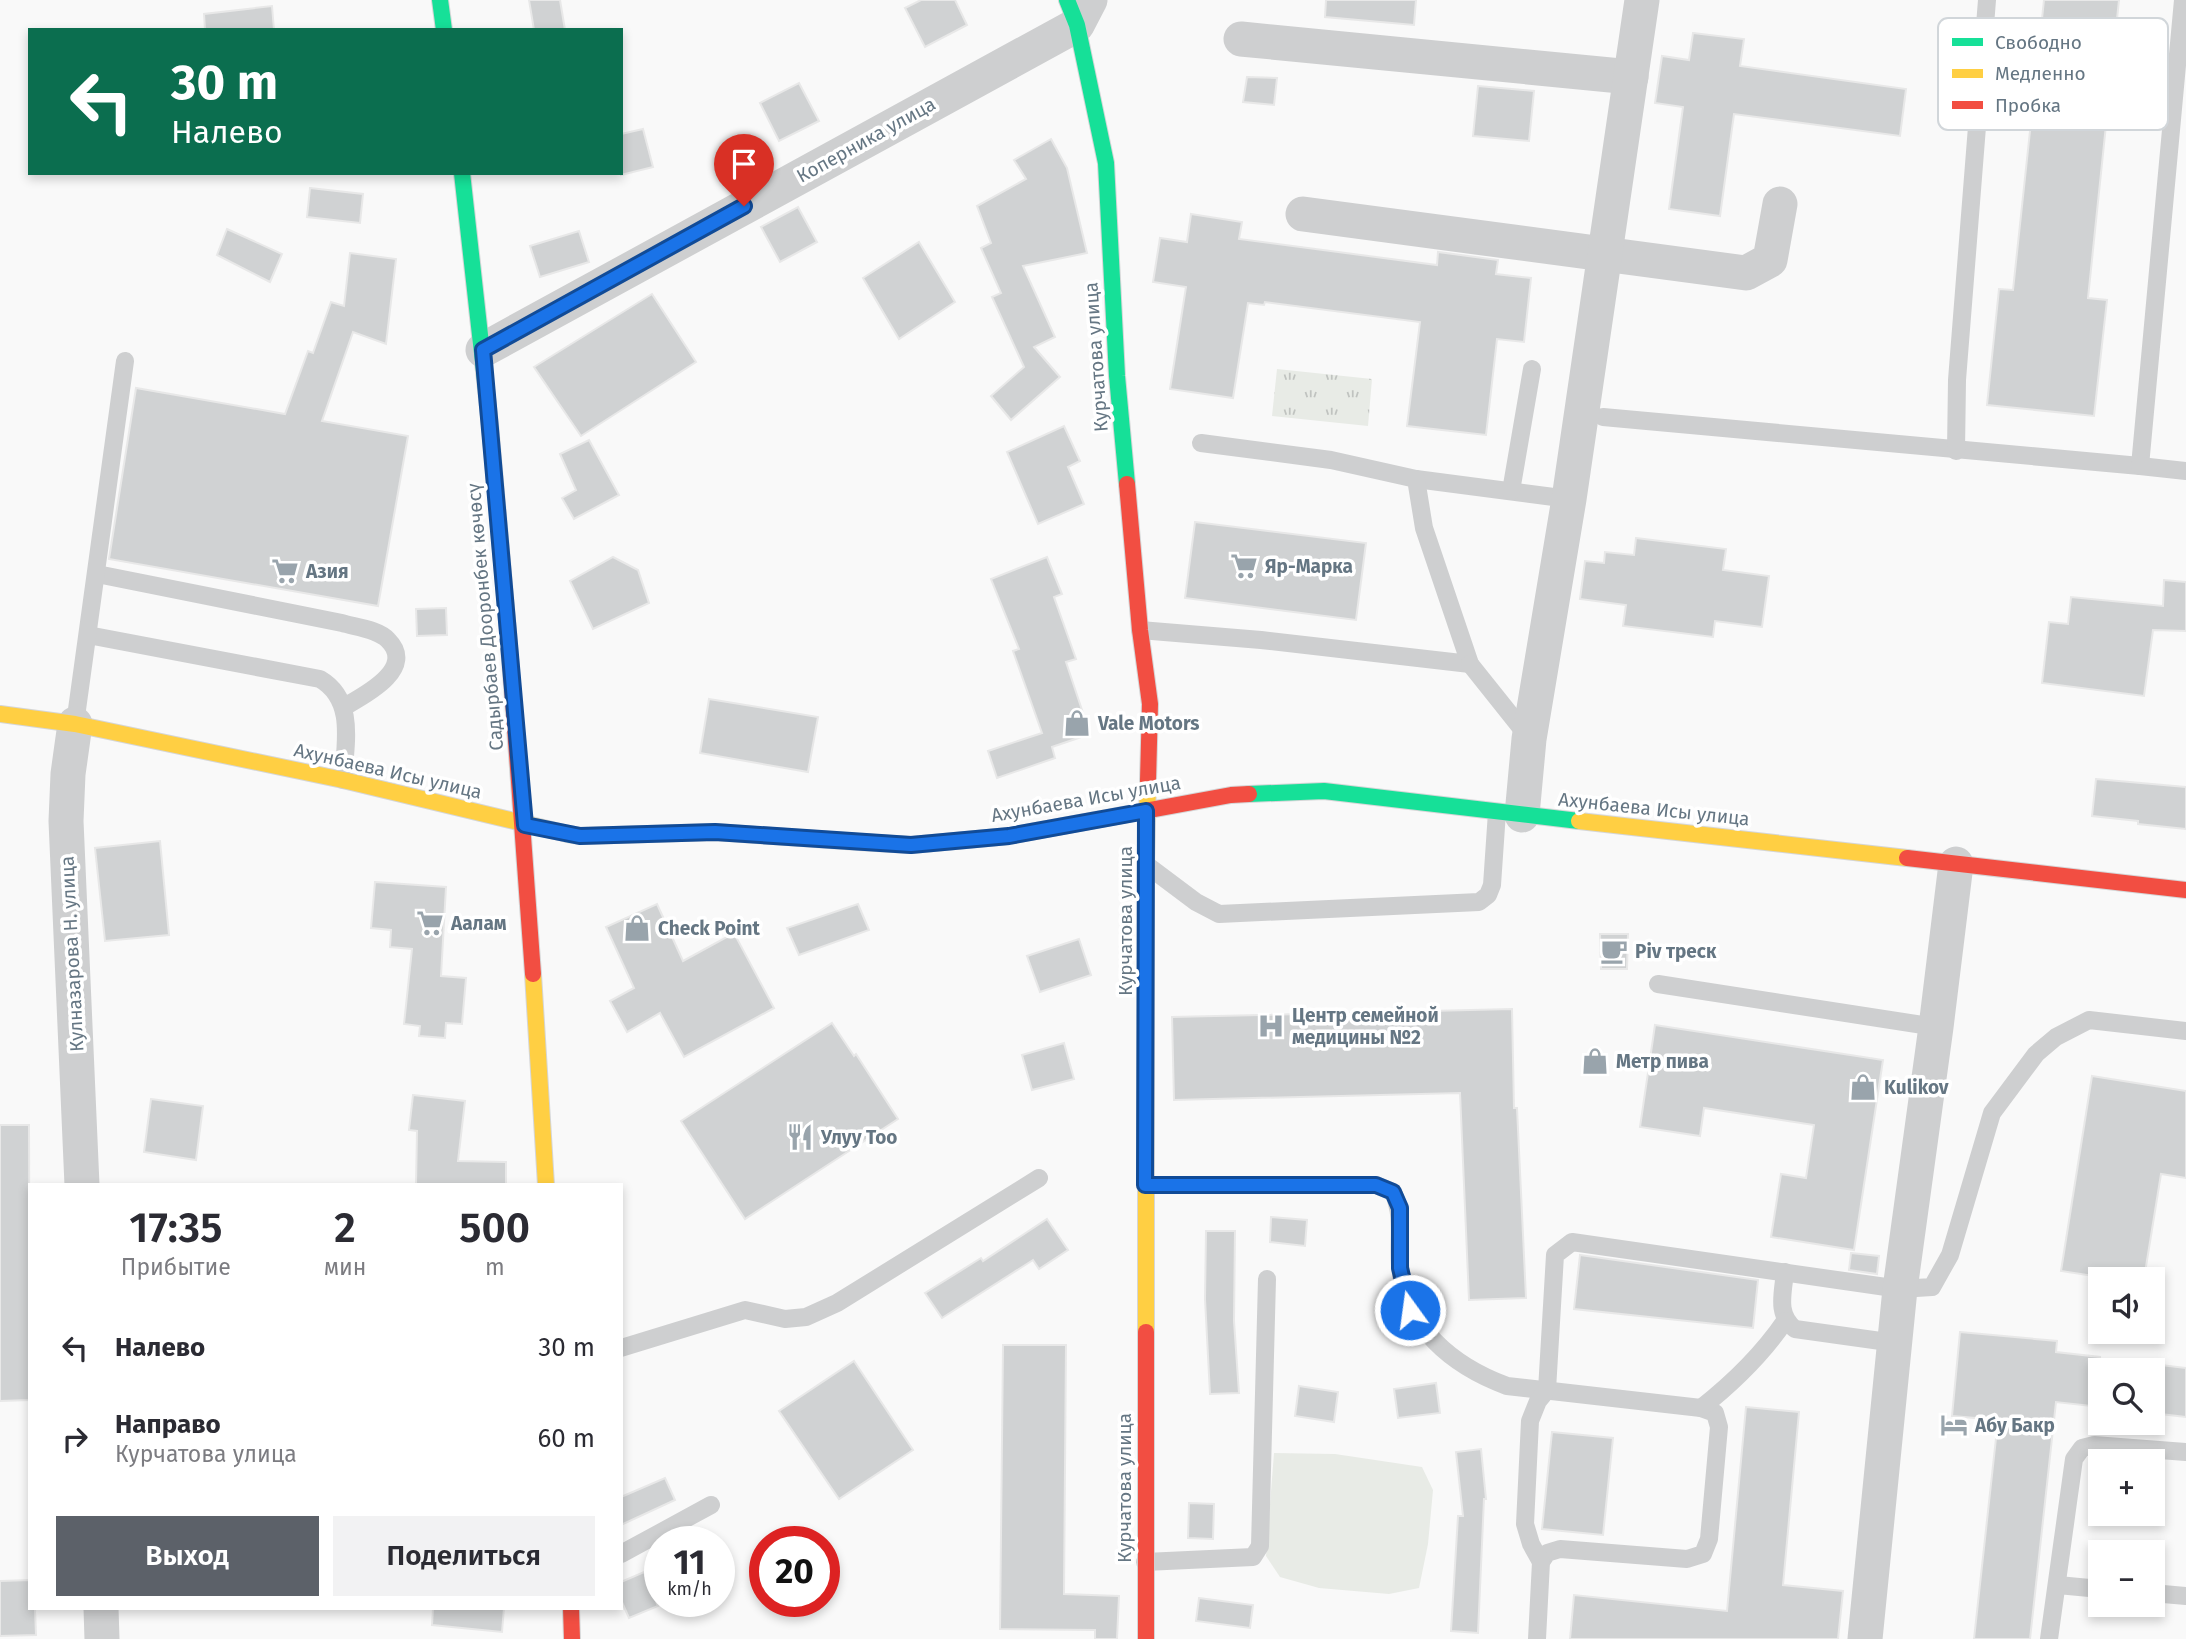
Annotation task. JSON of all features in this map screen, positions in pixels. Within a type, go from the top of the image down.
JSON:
[{"type":"main road","points":[[440,0],[444,28]]},
{"type":"main road","name":"Курчатова улица","points":[[1078,8],[1106,163],[1117,376],[1140,630],[1150,705],[1146,811],[1146,1639]]},
{"type":"main road","name":"Садырбаев Дооронбек көчөсү","points":[[462,175],[483,350],[525,825],[546,1183]]},
{"type":"main road","name":"Ахунбаева Исы улица","points":[[0,713],[75,724],[343,780],[580,836],[715,832],[911,845],[1009,836],[1231,795],[1324,791],[2186,890]]},
{"type":"main road","points":[[571,1610],[572,1639]]},
{"type":"street","points":[[1510,814],[1529,739],[1569,499],[1642,0]]},
{"type":"street","name":"Коперника улица","points":[[483,350],[1078,8]]},
{"type":"street","points":[[1241,39],[1631,77]]},
{"type":"street","points":[[1303,214],[1746,273],[1770,260],[1780,204]]},
{"type":"street","name":"Кулназарова Н. улица","points":[[75,724],[68,774],[66,821],[82,1183]]},
{"type":"street","points":[[1865,1639],[1900,1289],[1956,864]]},
{"type":"street","points":[[101,1610],[102,1639]]},
{"type":"lane","points":[[1986,18],[1987,0]]},
{"type":"lane","points":[[2140,466],[2183,48],[2183,0]]},
{"type":"lane","points":[[1956,451],[1957,380],[1977,130]]},
{"type":"lane","points":[[75,724],[125,361]]},
{"type":"lane","points":[[1511,491],[1532,369]]},
{"type":"lane","points":[[1603,417],[2186,471]]},
{"type":"lane","points":[[1201,443],[1331,460],[1416,479],[1569,499]]},
{"type":"lane","points":[[1416,479],[1424,528],[1470,664],[1529,739]]},
{"type":"lane","points":[[96,574],[342,623],[380,634],[389,640],[395,650],[394,669],[374,690],[344,707]]},
{"type":"lane","points":[[1140,630],[1261,640],[1470,664]]},
{"type":"lane","points":[[88,635],[320,679],[330,685],[344,707],[346,717],[343,780]]},
{"type":"lane","points":[[1146,864],[1196,902],[1219,914],[1479,902],[1488,895],[1492,885],[1510,814]]},
{"type":"lane","points":[[1658,984],[1936,1027]]},
{"type":"lane","points":[[1542,1562],[1531,1544],[1525,1524],[1530,1421],[1538,1401],[1547,1390],[1555,1255],[1572,1242],[1900,1289],[1932,1287],[1950,1255],[1972,1173],[1992,1114],[2036,1054],[2056,1037],[2088,1020],[2186,1031]]},
{"type":"lane","points":[[623,1347],[745,1310],[785,1319],[806,1317],[838,1303],[1039,1178]]},
{"type":"lane","points":[[1145,1185],[1376,1185],[1393,1192],[1400,1208],[1400,1268],[1410,1310],[1436,1344],[1478,1376],[1507,1386],[1701,1408],[1715,1413],[1718,1427],[1709,1539],[1703,1554],[1687,1559],[1560,1549],[1548,1553],[1542,1562],[1537,1639]]},
{"type":"lane","points":[[1785,1272],[1782,1311],[1785,1321],[1795,1329],[1895,1343]]},
{"type":"lane","points":[[1145,1562],[1253,1557],[1260,1546],[1267,1279]]},
{"type":"lane","points":[[1701,1408],[1738,1378],[1769,1344],[1785,1321]]},
{"type":"lane","points":[[2049,1639],[2074,1459],[2082,1448],[2094,1445],[2186,1452]]},
{"type":"lane","points":[[623,1553],[710,1505]]},
{"type":"lane","points":[[2057,1585],[2088,1588]]},
{"type":"lane","points":[[2165,1594],[2186,1596]]},
{"type":"green space","points":[[1277,369],[1372,379],[1368,426],[1272,416]]},
{"type":"green space","points":[[1274,1453],[1335,1454],[1422,1467],[1433,1490],[1428,1544],[1419,1588],[1389,1594],[1319,1588],[1280,1577],[1266,1556]]},
{"type":"building","points":[[529,0],[560,0],[565,28],[534,28]]},
{"type":"building","points":[[921,0],[955,0],[967,25],[925,47],[905,8]]},
{"type":"building","points":[[1326,0],[1416,0],[1414,25],[1325,17]]},
{"type":"building","points":[[2044,0],[2119,0],[2117,18],[2042,18]]},
{"type":"building","points":[[272,6],[274,28],[205,28],[204,14]]},
{"type":"building","points":[[1693,33],[1744,39],[1740,66],[1906,89],[1900,136],[1734,114],[1720,216],[1669,209],[1683,107],[1655,103],[1662,56],[1689,60]]},
{"type":"building","points":[[1247,77],[1277,78],[1274,105],[1243,102]]},
{"type":"building","points":[[799,83],[819,121],[779,141],[760,103]]},
{"type":"building","points":[[1478,86],[1534,91],[1529,141],[1473,136]]},
{"type":"building","points":[[643,129],[653,167],[623,174],[623,134]]},
{"type":"building","points":[[2030,130],[2105,130],[2088,298],[2107,300],[2094,416],[1987,405],[1999,289],[2013,290]]},
{"type":"building","points":[[1051,139],[1067,168],[1087,253],[1023,266],[1055,337],[1034,347],[1060,377],[1011,420],[991,396],[1024,367],[992,297],[1001,293],[981,248],[991,243],[977,206],[1026,179],[1014,160]]},
{"type":"building","points":[[310,188],[363,194],[360,223],[307,217]]},
{"type":"building","points":[[798,207],[817,242],[780,262],[761,227]]},
{"type":"building","points":[[1191,214],[1242,222],[1239,239],[1437,265],[1438,252],[1498,260],[1496,274],[1531,278],[1524,342],[1497,339],[1486,435],[1407,426],[1420,322],[1265,302],[1264,305],[1248,303],[1233,398],[1170,389],[1186,287],[1153,282],[1160,238],[1187,242]]},
{"type":"building","points":[[227,229],[282,254],[270,282],[217,255]]},
{"type":"building","points":[[579,231],[589,262],[540,277],[530,246]]},
{"type":"building","points":[[919,242],[955,302],[899,339],[863,278]]},
{"type":"building","points":[[350,253],[396,259],[386,344],[353,332],[322,421],[408,436],[378,606],[109,559],[136,388],[285,414],[308,351],[313,353],[331,302],[344,306]]},
{"type":"building","points":[[652,294],[696,362],[581,436],[534,367]]},
{"type":"building","points":[[1064,426],[1080,461],[1068,467],[1084,504],[1038,524],[1007,452]]},
{"type":"building","points":[[589,440],[619,495],[574,519],[562,498],[576,490],[560,454]]},
{"type":"building","points":[[1195,522],[1366,543],[1356,620],[1185,598]]},
{"type":"building","points":[[1636,538],[1726,549],[1723,570],[1769,576],[1762,627],[1715,621],[1713,637],[1623,626],[1626,605],[1580,599],[1585,561],[1604,563],[1605,552],[1634,555]]},
{"type":"building","points":[[613,557],[638,570],[649,603],[593,629],[570,581]]},
{"type":"building","points":[[1047,557],[1062,594],[1054,597],[1076,659],[1066,662],[1090,734],[1052,747],[1055,758],[997,778],[988,751],[1042,733],[1013,651],[1019,649],[991,579]]},
{"type":"building","points":[[2164,580],[2186,582],[2186,631],[2153,630],[2144,696],[2042,683],[2049,622],[2068,624],[2071,597],[2163,606]]},
{"type":"building","points":[[446,608],[447,635],[417,636],[416,609]]},
{"type":"building","points":[[709,699],[818,717],[808,772],[700,753]]},
{"type":"building","points":[[2096,779],[2186,787],[2186,829],[2092,816]]},
{"type":"building","points":[[160,841],[169,935],[105,941],[95,848]]},
{"type":"building","points":[[375,882],[446,887],[441,976],[466,978],[462,1024],[446,1023],[445,1038],[419,1036],[420,1026],[404,1024],[412,949],[390,947],[391,930],[371,928]]},
{"type":"building","points":[[657,904],[683,961],[734,933],[774,1008],[684,1057],[660,1013],[627,1032],[610,1001],[634,988],[606,927]]},
{"type":"building","points":[[858,904],[869,930],[799,955],[787,928]]},
{"type":"building","name":"Piv треск","points":[[1600,934],[1628,934],[1627,969],[1601,969]]},
{"type":"building","points":[[1079,939],[1091,975],[1040,992],[1027,956]]},
{"type":"building","points":[[1512,1009],[1514,1108],[1517,1108],[1526,1298],[1469,1300],[1460,1093],[1174,1100],[1172,1017]]},
{"type":"building","name":"Улуу Тоо","points":[[832,1023],[854,1056],[856,1054],[898,1119],[745,1219],[681,1121]]},
{"type":"building","points":[[1655,1025],[1883,1060],[1854,1250],[1771,1237],[1781,1174],[1806,1178],[1814,1125],[1704,1108],[1700,1136],[1640,1127]]},
{"type":"building","points":[[1064,1043],[1074,1079],[1032,1090],[1022,1055]]},
{"type":"building","points":[[2092,1076],[2186,1091],[2186,1178],[2161,1174],[2146,1267],[2088,1267],[2088,1275],[2061,1271]]},
{"type":"building","points":[[413,1095],[465,1101],[458,1161],[506,1162],[506,1183],[416,1183],[417,1131],[409,1130]]},
{"type":"building","points":[[151,1099],[203,1106],[196,1160],[144,1152]]},
{"type":"building","points":[[0,1125],[29,1125],[28,1400],[0,1401]]},
{"type":"building","points":[[1271,1217],[1307,1220],[1305,1246],[1270,1242]]},
{"type":"building","points":[[1047,1219],[1068,1250],[1039,1269],[1033,1260],[942,1318],[925,1293],[981,1258],[983,1261]]},
{"type":"building","points":[[1206,1231],[1235,1231],[1234,1321],[1239,1393],[1210,1394],[1205,1299]]},
{"type":"building","points":[[1851,1253],[1879,1256],[1877,1274],[1849,1270]]},
{"type":"building","points":[[1580,1255],[1758,1280],[1753,1328],[1574,1309]]},
{"type":"building","points":[[1960,1332],[2057,1341],[2056,1352],[2100,1357],[2088,1358],[2088,1406],[2056,1402],[2030,1639],[1974,1639],[1998,1420],[1952,1416]]},
{"type":"building","points":[[1003,1345],[1066,1345],[1064,1594],[1119,1596],[1117,1639],[1095,1639],[1095,1630],[1000,1629]]},
{"type":"building","points":[[854,1361],[913,1450],[839,1499],[779,1411]]},
{"type":"building","points":[[2165,1366],[2186,1368],[2186,1417],[2165,1415]]},
{"type":"building","points":[[1436,1383],[1440,1413],[1398,1418],[1394,1389]]},
{"type":"building","points":[[1299,1386],[1338,1392],[1334,1422],[1295,1416]]},
{"type":"building","points":[[1746,1407],[1799,1412],[1783,1585],[1843,1591],[1838,1639],[1570,1639],[1574,1595],[1727,1611]]},
{"type":"building","points":[[1552,1432],[1613,1438],[1603,1535],[1542,1529]]},
{"type":"building","points":[[1481,1449],[1486,1499],[1478,1633],[1451,1631],[1458,1516],[1463,1516],[1456,1452]]},
{"type":"building","points":[[665,1478],[675,1500],[623,1524],[623,1496]]},
{"type":"building","points":[[1189,1503],[1214,1504],[1213,1539],[1188,1538]]},
{"type":"building","points":[[644,1572],[644,1612],[629,1618],[623,1604],[623,1581]]},
{"type":"building","points":[[28,1580],[28,1610],[35,1610],[36,1635],[0,1636],[0,1581]]},
{"type":"building","points":[[1199,1598],[1253,1605],[1250,1628],[1196,1621]]},
{"type":"building","points":[[433,1610],[504,1610],[502,1632],[432,1625]]},
{"type":"traffic: fast","points":[[440,0],[444,28]]},
{"type":"traffic: fast","points":[[1067,0],[1077,25],[1106,163],[1117,376],[1127,484]]},
{"type":"traffic: fast","points":[[462,175],[490,425],[508,631]]},
{"type":"traffic: fast","points":[[1249,794],[1324,791],[1579,821]]},
{"type":"traffic: fast","points":[[568,834],[580,836],[715,832],[859,842]]},
{"type":"traffic: slow","points":[[0,714],[75,724],[343,780],[568,834]]},
{"type":"traffic: slow","points":[[1146,1332],[1148,781]]},
{"type":"traffic: slow","points":[[1579,821],[1907,858]]},
{"type":"traffic: slow","points":[[533,974],[546,1183]]},
{"type":"traffic: jam","points":[[1127,484],[1140,630],[1150,704],[1148,781]]},
{"type":"traffic: jam","points":[[508,631],[533,974]]},
{"type":"traffic: jam","points":[[859,842],[911,845],[1009,836],[1231,795],[1249,794]]},
{"type":"traffic: jam","points":[[1907,858],[2186,890]]},
{"type":"traffic: jam","points":[[1146,1332],[1146,1639]]},
{"type":"traffic: jam","points":[[571,1610],[572,1639]]},
{"type":"place","name":"Яр-Марка","points":[[1244,566]]},
{"type":"place","name":"Азия","points":[[285,571]]},
{"type":"place","name":"Vale Motors","points":[[1077,723]]},
{"type":"place","name":"Аалам","points":[[430,923]]},
{"type":"place","name":"Check Point","points":[[637,928]]},
{"type":"place","name":"Piv треск","points":[[1614,951]]},
{"type":"place","name":"Центр семейной медицины №2","points":[[1271,1026]]},
{"type":"place","name":"Метр пива","points":[[1595,1061]]},
{"type":"place","name":"Kulikov","points":[[1863,1087]]},
{"type":"place","name":"Улуу Тоо","points":[[800,1137]]},
{"type":"place","name":"Абу Бакр","points":[[1954,1425]]},
{"type":"route","points":[[744,206],[483,350],[525,825],[580,836],[715,832],[911,845],[1009,836],[1146,811],[1145,1185],[1376,1185],[1393,1192],[1400,1208],[1400,1268],[1410,1310]]}]
